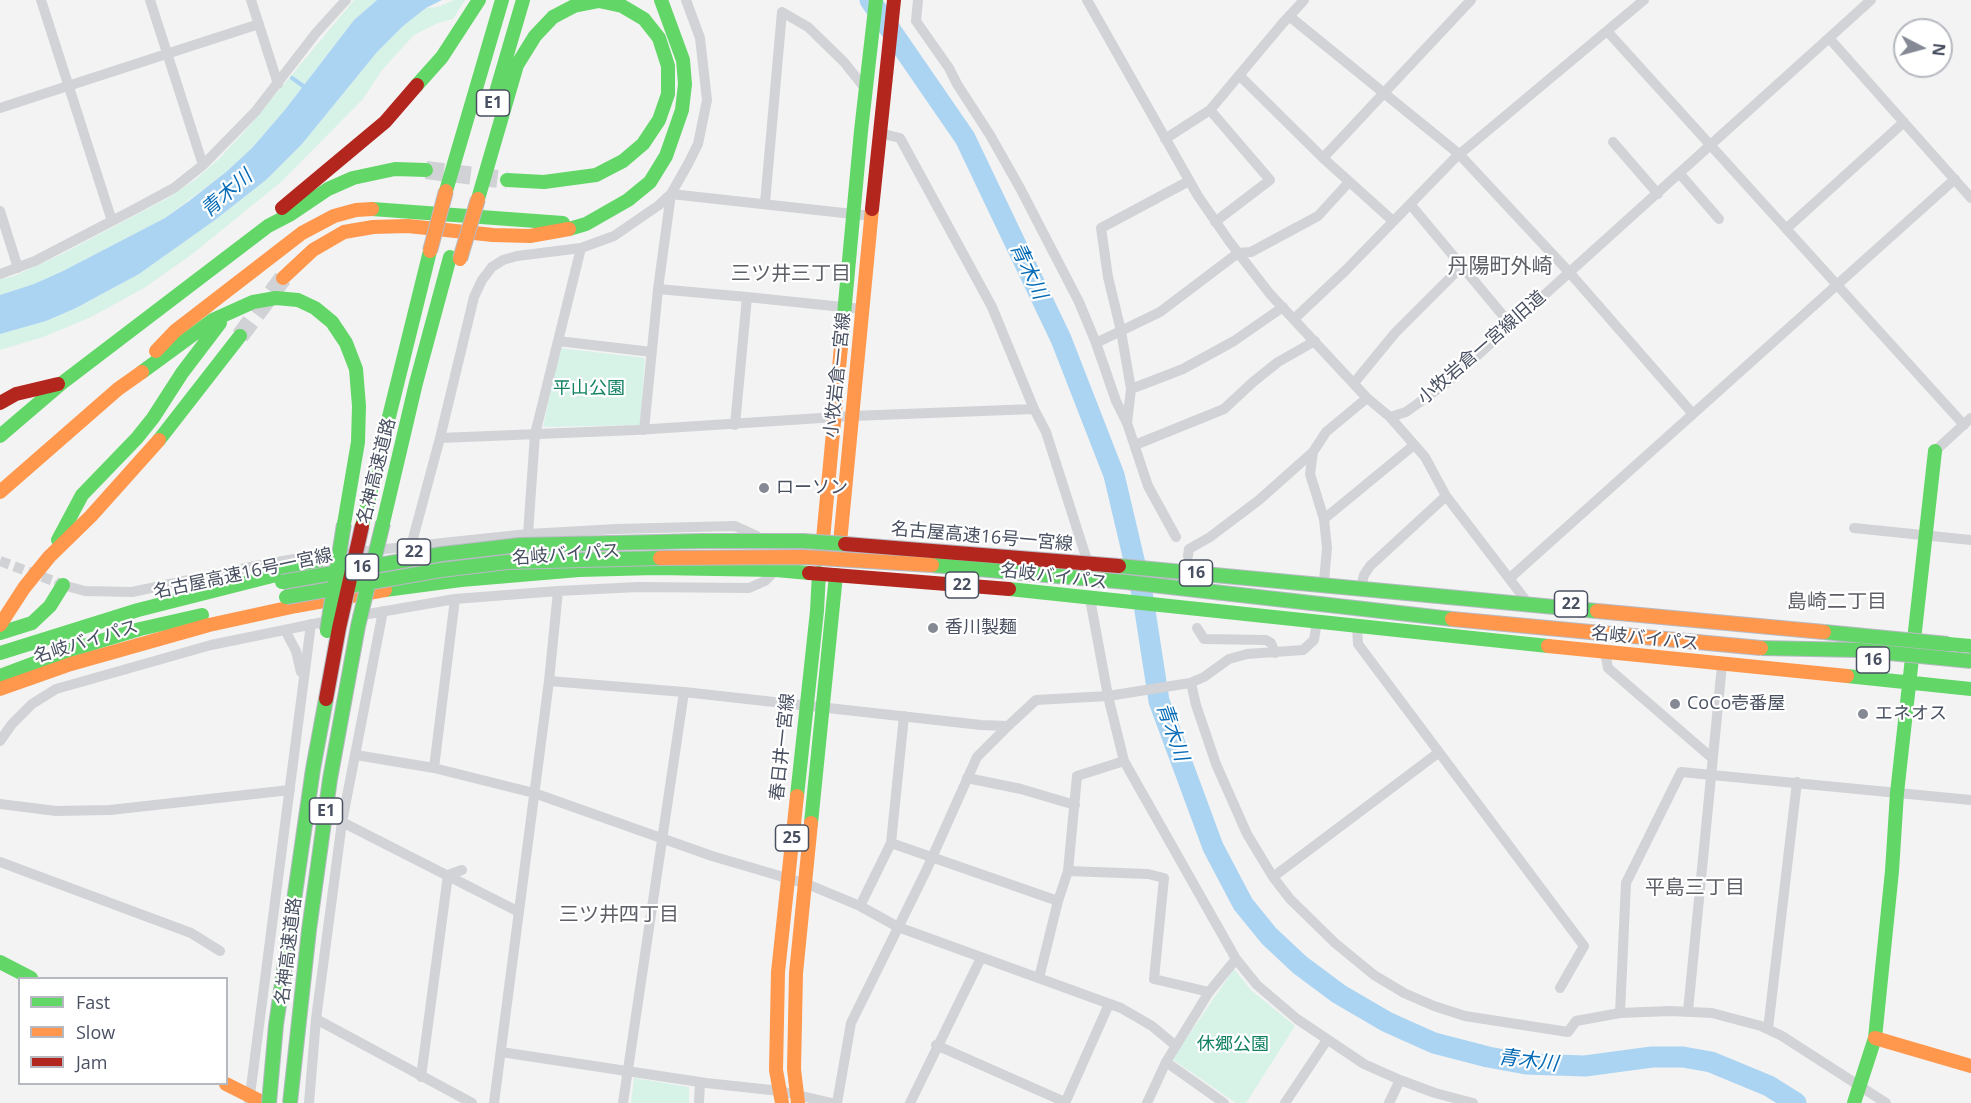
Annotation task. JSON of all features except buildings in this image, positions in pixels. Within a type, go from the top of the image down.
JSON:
[{"type":"main road","points":[[268,226],[283,207],[385,122],[419,85],[459,33],[479,0]]},
{"type":"main road","points":[[283,278],[314,250],[344,232],[373,227],[408,226],[493,235],[530,236],[559,232],[586,224],[628,200],[650,182],[666,156],[682,110],[685,84],[683,60],[661,0]]},
{"type":"main road","name":"小牧岩倉一宮線","points":[[819,573],[876,0]]},
{"type":"main road","name":"小牧岩倉一宮線","points":[[836,575],[894,0]]},
{"type":"main road","points":[[472,197],[517,65],[535,36],[553,17],[574,6],[599,1],[622,6],[644,19],[659,38],[668,66],[668,94],[659,120],[643,144],[622,161],[596,175],[544,182],[507,180]]},
{"type":"main road","name":"名神高速道路","points":[[269,1103],[276,1024],[313,769],[339,628],[430,251],[501,4]]},
{"type":"main road","name":"名神高速道路","points":[[290,1103],[309,930],[330,779],[358,626],[407,424],[472,197],[522,5]]},
{"type":"main road","points":[[0,436],[62,383],[268,226],[291,214],[328,189],[353,178],[395,168],[426,170]]},
{"type":"main road","points":[[0,492],[118,389],[175,331],[302,233],[334,216],[356,210],[381,208],[530,222],[586,224]]},
{"type":"main road","points":[[118,389],[213,320],[253,302],[276,298],[298,300],[332,322],[346,343],[356,369],[359,406],[358,442],[310,749],[313,769]]},
{"type":"main road","points":[[49,557],[82,495],[137,438],[206,339],[230,313]]},
{"type":"main road","points":[[1,626],[24,588],[49,557],[91,516],[164,435],[240,336]]},
{"type":"main road","points":[[0,403],[16,394],[62,383]]},
{"type":"main road","points":[[1857,1095],[1875,1038],[1908,683],[1935,451]]},
{"type":"main road","points":[[0,480],[11,471],[31,463]]},
{"type":"main road","name":"名岐バイパス","points":[[0,653],[138,610],[292,571],[394,555],[490,542],[757,536],[840,538],[1092,558],[1524,598],[1971,653]]},
{"type":"main road","name":"名古屋高速16号一宮線","points":[[0,659],[61,637],[136,615],[282,582],[379,564],[520,545],[703,541],[803,541],[907,548],[1971,646]]},
{"type":"main road","name":"名古屋高速16号一宮線","points":[[0,676],[64,652],[140,629],[286,597],[441,570],[507,562],[605,558],[804,557],[915,563],[1126,582],[1518,626],[1775,649]]},
{"type":"main road","name":"名岐バイパス","points":[[0,690],[71,664],[208,625],[296,606],[390,589],[579,570],[655,568],[776,570],[1022,590],[1097,600],[1971,689]]},
{"type":"main road","name":"春日井一宮線","points":[[781,1097],[776,1071],[776,1016],[787,878],[817,611],[819,573]]},
{"type":"main road","name":"春日井一宮線","points":[[798,1099],[794,1069],[796,973],[807,884],[836,575]]},
{"type":"main road","points":[[1,626],[32,623],[42,615],[61,584]]},
{"type":"main road","points":[[0,639],[35,638],[78,622],[138,610]]},
{"type":"main road","points":[[1775,649],[1859,650],[1971,661]]},
{"type":"main road","name":"16","points":[[1775,649],[1971,671]]},
{"type":"main road","points":[[0,962],[28,977]]},
{"type":"main road","points":[[1875,1038],[1971,1066]]},
{"type":"main road","points":[[228,1084],[249,1100],[264,1103]]},
{"type":"street","points":[[41,0],[112,221]]},
{"type":"street","points":[[150,0],[203,165]]},
{"type":"street","points":[[251,0],[278,84]]},
{"type":"street","points":[[0,274],[18,268],[174,188],[203,165],[244,124],[278,84],[316,33],[346,0]]},
{"type":"street","points":[[411,546],[474,297],[482,280],[492,267],[502,260],[581,248],[614,237],[651,212],[671,194],[698,144],[707,100],[700,38],[686,0]]},
{"type":"street","points":[[918,0],[916,21],[949,68],[1010,170],[1079,302],[1116,401],[1127,423],[1148,486],[1176,537]]},
{"type":"street","points":[[1087,0],[1189,181],[1215,222],[1283,308],[1367,398],[1390,417],[1414,445],[1433,471],[1446,496],[1524,598]]},
{"type":"street","points":[[1165,138],[1210,110],[1304,0]]},
{"type":"street","points":[[1323,158],[1471,0]]},
{"type":"street","points":[[1294,319],[1346,270],[1459,154],[1644,0]]},
{"type":"street","name":"小牧岩倉一宮線旧道","points":[[1390,417],[1406,412],[1449,381],[1871,0]]},
{"type":"street","points":[[765,203],[782,12],[808,27],[844,62],[867,91]]},
{"type":"street","points":[[1289,16],[1459,154],[1569,272],[1694,414]]},
{"type":"street","points":[[0,108],[259,24]]},
{"type":"street","points":[[1607,31],[1837,286],[1968,421],[1935,451]]},
{"type":"street","points":[[1829,38],[1971,198]]},
{"type":"street","points":[[1239,75],[1323,158],[1393,221]]},
{"type":"street","points":[[1210,110],[1270,180],[1215,222]]},
{"type":"street","points":[[1786,229],[1904,122]]},
{"type":"street","points":[[879,134],[900,138],[992,307],[1034,409],[1046,432],[1092,558]]},
{"type":"street","points":[[1613,142],[1658,194]]},
{"type":"street","points":[[1680,174],[1719,219]]},
{"type":"street","points":[[1510,578],[1955,179]]},
{"type":"street","points":[[1127,423],[1131,389],[1108,277],[1101,228],[1189,181]]},
{"type":"street","points":[[1096,343],[1160,312],[1238,253],[1251,252],[1318,216],[1349,182]]},
{"type":"street","points":[[671,194],[871,216]]},
{"type":"street","points":[[645,430],[658,289],[671,194]]},
{"type":"street","points":[[1410,204],[1511,325]]},
{"type":"street","points":[[0,211],[18,268]]},
{"type":"street","points":[[528,534],[534,434],[581,248]]},
{"type":"street","points":[[1354,383],[1395,333],[1462,266]]},
{"type":"street","points":[[658,289],[862,309]]},
{"type":"street","points":[[735,425],[747,297]]},
{"type":"street","points":[[1131,389],[1183,369],[1234,341],[1283,308]]},
{"type":"street","points":[[558,341],[652,352]]},
{"type":"street","points":[[1135,445],[1224,409],[1278,362],[1316,341]]},
{"type":"street","points":[[1188,556],[1189,549],[1210,537],[1259,500],[1313,452],[1326,432],[1367,398]]},
{"type":"street","points":[[440,438],[645,430],[852,416],[1034,409]]},
{"type":"street","points":[[1324,519],[1414,445]]},
{"type":"street","points":[[1313,452],[1310,474],[1324,519],[1327,548],[1324,580]]},
{"type":"street","points":[[1362,583],[1370,566],[1446,496]]},
{"type":"street","points":[[61,584],[85,591],[132,592],[278,562],[528,534],[735,526],[757,536]]},
{"type":"street","points":[[1854,528],[1971,540]]},
{"type":"street","points":[[0,741],[12,723],[32,704],[56,689],[211,645],[310,624],[455,599],[648,587],[749,588],[765,581],[776,570]]},
{"type":"street","points":[[494,1103],[549,681],[558,591]]},
{"type":"street","points":[[434,768],[455,599]]},
{"type":"street","points":[[1097,600],[1108,696],[1124,761],[1236,959],[1257,985],[1297,1019],[1364,1064],[1435,1093],[1473,1103]]},
{"type":"street","points":[[309,1103],[316,1018],[342,822],[383,611]]},
{"type":"street","points":[[837,1103],[850,1023],[932,857],[977,757],[1036,700],[1108,696],[1191,683],[1204,677],[1229,659],[1247,654],[1303,650],[1314,640],[1317,622]]},
{"type":"street","points":[[249,1100],[310,624]]},
{"type":"street","points":[[1357,627],[1358,644],[1584,946],[1560,988]]},
{"type":"street","points":[[1197,628],[1204,639],[1266,640],[1271,643],[1275,653]]},
{"type":"street","points":[[285,630],[296,651],[303,677]]},
{"type":"street","points":[[1605,652],[1608,668],[1712,758]]},
{"type":"street","points":[[1688,1011],[1722,665]]},
{"type":"street","points":[[549,681],[684,692],[1008,726]]},
{"type":"street","points":[[1191,683],[1216,764],[1247,834],[1273,877],[1290,899],[1335,943],[1366,968],[1404,993],[1465,1016],[1568,1032],[1576,1021],[1620,1012],[1712,1013],[1768,1029],[1820,1059],[1857,1095],[1886,1103]]},
{"type":"street","points":[[623,1103],[684,692]]},
{"type":"street","points":[[860,906],[891,843],[904,716]]},
{"type":"street","points":[[1273,877],[1438,753]]},
{"type":"street","points":[[356,755],[434,768],[534,793],[712,856],[807,884],[860,906],[898,927],[1121,1008],[1152,1026],[1176,1046]]},
{"type":"street","points":[[1038,978],[1068,871],[1077,776],[1124,761]]},
{"type":"street","points":[[1620,1012],[1626,883],[1681,772],[1971,800]]},
{"type":"street","points":[[966,778],[1021,789],[1075,805]]},
{"type":"street","points":[[1768,1029],[1797,782]]},
{"type":"street","points":[[0,804],[56,811],[110,810],[290,790]]},
{"type":"street","points":[[342,822],[519,912]]},
{"type":"street","points":[[891,843],[1058,901]]},
{"type":"street","points":[[0,862],[191,933],[220,951]]},
{"type":"street","points":[[448,875],[462,870]]},
{"type":"street","points":[[1068,871],[1149,874],[1164,878],[1154,979],[1209,993]]},
{"type":"street","points":[[422,1077],[448,875]]},
{"type":"street","points":[[910,1103],[936,1045],[981,958]]},
{"type":"street","points":[[1147,1103],[1166,1062],[1209,993],[1236,959]]},
{"type":"street","points":[[936,1045],[1065,1102],[1109,1004]]},
{"type":"street","points":[[316,1018],[472,1103]]},
{"type":"street","points":[[1285,1103],[1327,1040]]},
{"type":"street","points":[[501,1052],[831,1103]]},
{"type":"street","points":[[1166,1062],[1224,1103]]},
{"type":"street","points":[[1389,1103],[1400,1080]]},
{"type":"street","points":[[699,1103],[700,1082]]},
{"type":"green space","points":[[354,0],[377,0],[354,20],[284,111],[252,148],[226,172],[165,218],[63,271],[34,284],[0,295],[0,279],[12,277],[56,257],[168,198],[196,179],[219,159],[250,125]]},
{"type":"green space","points":[[454,0],[465,0],[453,19],[438,23],[414,35],[382,70],[363,99],[281,182],[191,255],[144,288],[89,318],[43,337],[0,350],[0,334],[46,321],[76,308],[139,274],[215,220],[266,180],[302,144],[377,52],[403,26],[426,8],[438,7]]},
{"type":"green space","name":"平山公園","points":[[560,348],[645,358],[640,425],[543,427]]},
{"type":"green space","name":"休郷公園","points":[[1234,969],[1251,990],[1295,1026],[1246,1103],[1236,1103],[1172,1059]]},
{"type":"green space","points":[[634,1078],[689,1087],[689,1103],[631,1103]]},
{"type":"water","points":[[377,0],[442,0],[426,8],[403,26],[377,52],[302,144],[266,180],[215,220],[139,274],[76,308],[46,321],[0,334],[0,295],[34,284],[63,271],[165,218],[189,201],[252,148],[284,111],[354,20]]},
{"type":"waterway","name":"青木川","points":[[870,0],[965,138],[1061,339],[1114,475],[1143,598],[1159,701],[1213,847],[1243,904],[1269,936],[1300,965],[1339,994],[1387,1022],[1434,1043],[1526,1064],[1585,1066],[1652,1057],[1683,1057],[1711,1062],[1769,1086],[1796,1103]]},
{"type":"waterway","points":[[292,78],[306,88]]},
{"type":"tunnel","points":[[426,170],[507,180]]},
{"type":"tunnel","points":[[240,336],[283,278]]},
{"type":"tunnel","points":[[0,561],[59,583]]},
{"type":"traffic: fast","points":[[417,85],[442,57],[479,0]]},
{"type":"traffic: fast","points":[[446,191],[502,0]]},
{"type":"traffic: fast","points":[[494,99],[523,0]]},
{"type":"traffic: fast","points":[[569,229],[586,224],[628,200],[650,182],[666,156],[682,110],[685,84],[683,60],[661,0]]},
{"type":"traffic: fast","points":[[842,336],[876,0]]},
{"type":"traffic: fast","points":[[478,199],[517,65],[535,36],[553,17],[574,6],[599,1],[622,6],[644,19],[659,38],[668,66],[668,94],[659,120],[643,144],[623,161],[596,175],[544,182],[507,180]]},
{"type":"traffic: fast","points":[[0,436],[62,383],[268,226],[291,214],[328,189],[353,178],[395,169],[426,170]]},
{"type":"traffic: fast","points":[[372,209],[563,223]]},
{"type":"traffic: fast","points":[[362,526],[430,251]]},
{"type":"traffic: fast","points":[[383,523],[416,383],[450,257]]},
{"type":"traffic: fast","points":[[142,372],[213,320],[253,302],[276,298],[298,300],[315,308],[332,322],[346,343],[356,369],[359,406],[358,442],[344,524]]},
{"type":"traffic: fast","points":[[58,540],[82,495],[137,438],[220,323]]},
{"type":"traffic: fast","points":[[159,440],[240,336]]},
{"type":"traffic: fast","points":[[1854,1103],[1875,1038],[1892,871],[1897,793],[1935,451]]},
{"type":"traffic: fast","points":[[290,1103],[309,930],[330,779],[358,626],[383,523]]},
{"type":"traffic: fast","points":[[327,631],[344,524]]},
{"type":"traffic: fast","points":[[282,582],[442,554],[520,545],[703,541],[803,541],[845,544]]},
{"type":"traffic: fast","points":[[286,597],[441,570],[507,562],[660,558]]},
{"type":"traffic: fast","points":[[932,565],[1126,582],[1452,619]]},
{"type":"traffic: fast","points":[[1119,566],[1597,611]]},
{"type":"traffic: fast","points":[[0,653],[138,610],[316,567]]},
{"type":"traffic: fast","points":[[385,590],[461,580],[579,570],[655,568],[776,570],[809,573]]},
{"type":"traffic: fast","points":[[797,796],[819,573]]},
{"type":"traffic: fast","points":[[811,823],[836,575]]},
{"type":"traffic: fast","points":[[0,633],[32,623],[50,606],[63,585]]},
{"type":"traffic: fast","points":[[1009,589],[1548,646]]},
{"type":"traffic: fast","points":[[0,676],[64,652],[140,629],[202,615]]},
{"type":"traffic: fast","points":[[1824,632],[1948,644]]},
{"type":"traffic: fast","points":[[1948,644],[1971,646]]},
{"type":"traffic: fast","points":[[1761,648],[1859,650],[1971,661]]},
{"type":"traffic: fast","points":[[1847,676],[1971,689]]},
{"type":"traffic: fast","points":[[269,1103],[276,1025],[313,769],[326,699]]},
{"type":"traffic: fast","points":[[0,962],[29,977]]},
{"type":"traffic: slow","points":[[430,251],[446,191]]},
{"type":"traffic: slow","points":[[460,259],[478,199]]},
{"type":"traffic: slow","points":[[156,351],[175,331],[302,233],[334,216],[356,210],[372,209]]},
{"type":"traffic: slow","points":[[839,553],[872,209]]},
{"type":"traffic: slow","points":[[283,278],[313,250],[344,232],[373,227],[408,226],[493,235],[530,236],[569,229]]},
{"type":"traffic: slow","points":[[822,550],[842,336]]},
{"type":"traffic: slow","points":[[0,492],[118,389],[142,372]]},
{"type":"traffic: slow","points":[[0,625],[24,588],[49,557],[91,516],[159,440]]},
{"type":"traffic: slow","points":[[660,558],[804,557],[932,565]]},
{"type":"traffic: slow","points":[[0,689],[71,664],[209,625],[385,590]]},
{"type":"traffic: slow","points":[[1597,611],[1824,632]]},
{"type":"traffic: slow","points":[[1452,619],[1761,648]]},
{"type":"traffic: slow","points":[[1548,646],[1847,676]]},
{"type":"traffic: slow","points":[[782,1103],[776,1070],[778,972],[797,796]]},
{"type":"traffic: slow","points":[[798,1103],[794,1069],[796,973],[811,823]]},
{"type":"traffic: slow","points":[[1875,1038],[1971,1066]]},
{"type":"traffic: slow","points":[[228,1085],[264,1103]]},
{"type":"traffic: jam","points":[[872,209],[894,0]]},
{"type":"traffic: jam","points":[[282,208],[385,122],[417,85]]},
{"type":"traffic: jam","points":[[0,403],[16,394],[58,384]]},
{"type":"traffic: jam","points":[[326,699],[362,526]]},
{"type":"traffic: jam","points":[[845,544],[1119,566]]},
{"type":"traffic: jam","points":[[809,573],[1009,589]]},
{"type":"place","name":"ローソン","points":[[764,488]]},
{"type":"place","name":"香川製麺","points":[[933,628]]},
{"type":"place","name":"CoCo壱番屋","points":[[1675,704]]},
{"type":"place","name":"エネオス","points":[[1863,714]]},
{"type":"district","name":"丹陽町外崎","points":[[1500,267]]},
{"type":"district","name":"三ツ井三丁目","points":[[791,274]]},
{"type":"district","name":"島崎二丁目","points":[[1837,602]]},
{"type":"district","name":"平島三丁目","points":[[1695,888]]},
{"type":"district","name":"三ツ井四丁目","points":[[619,915]]}]
